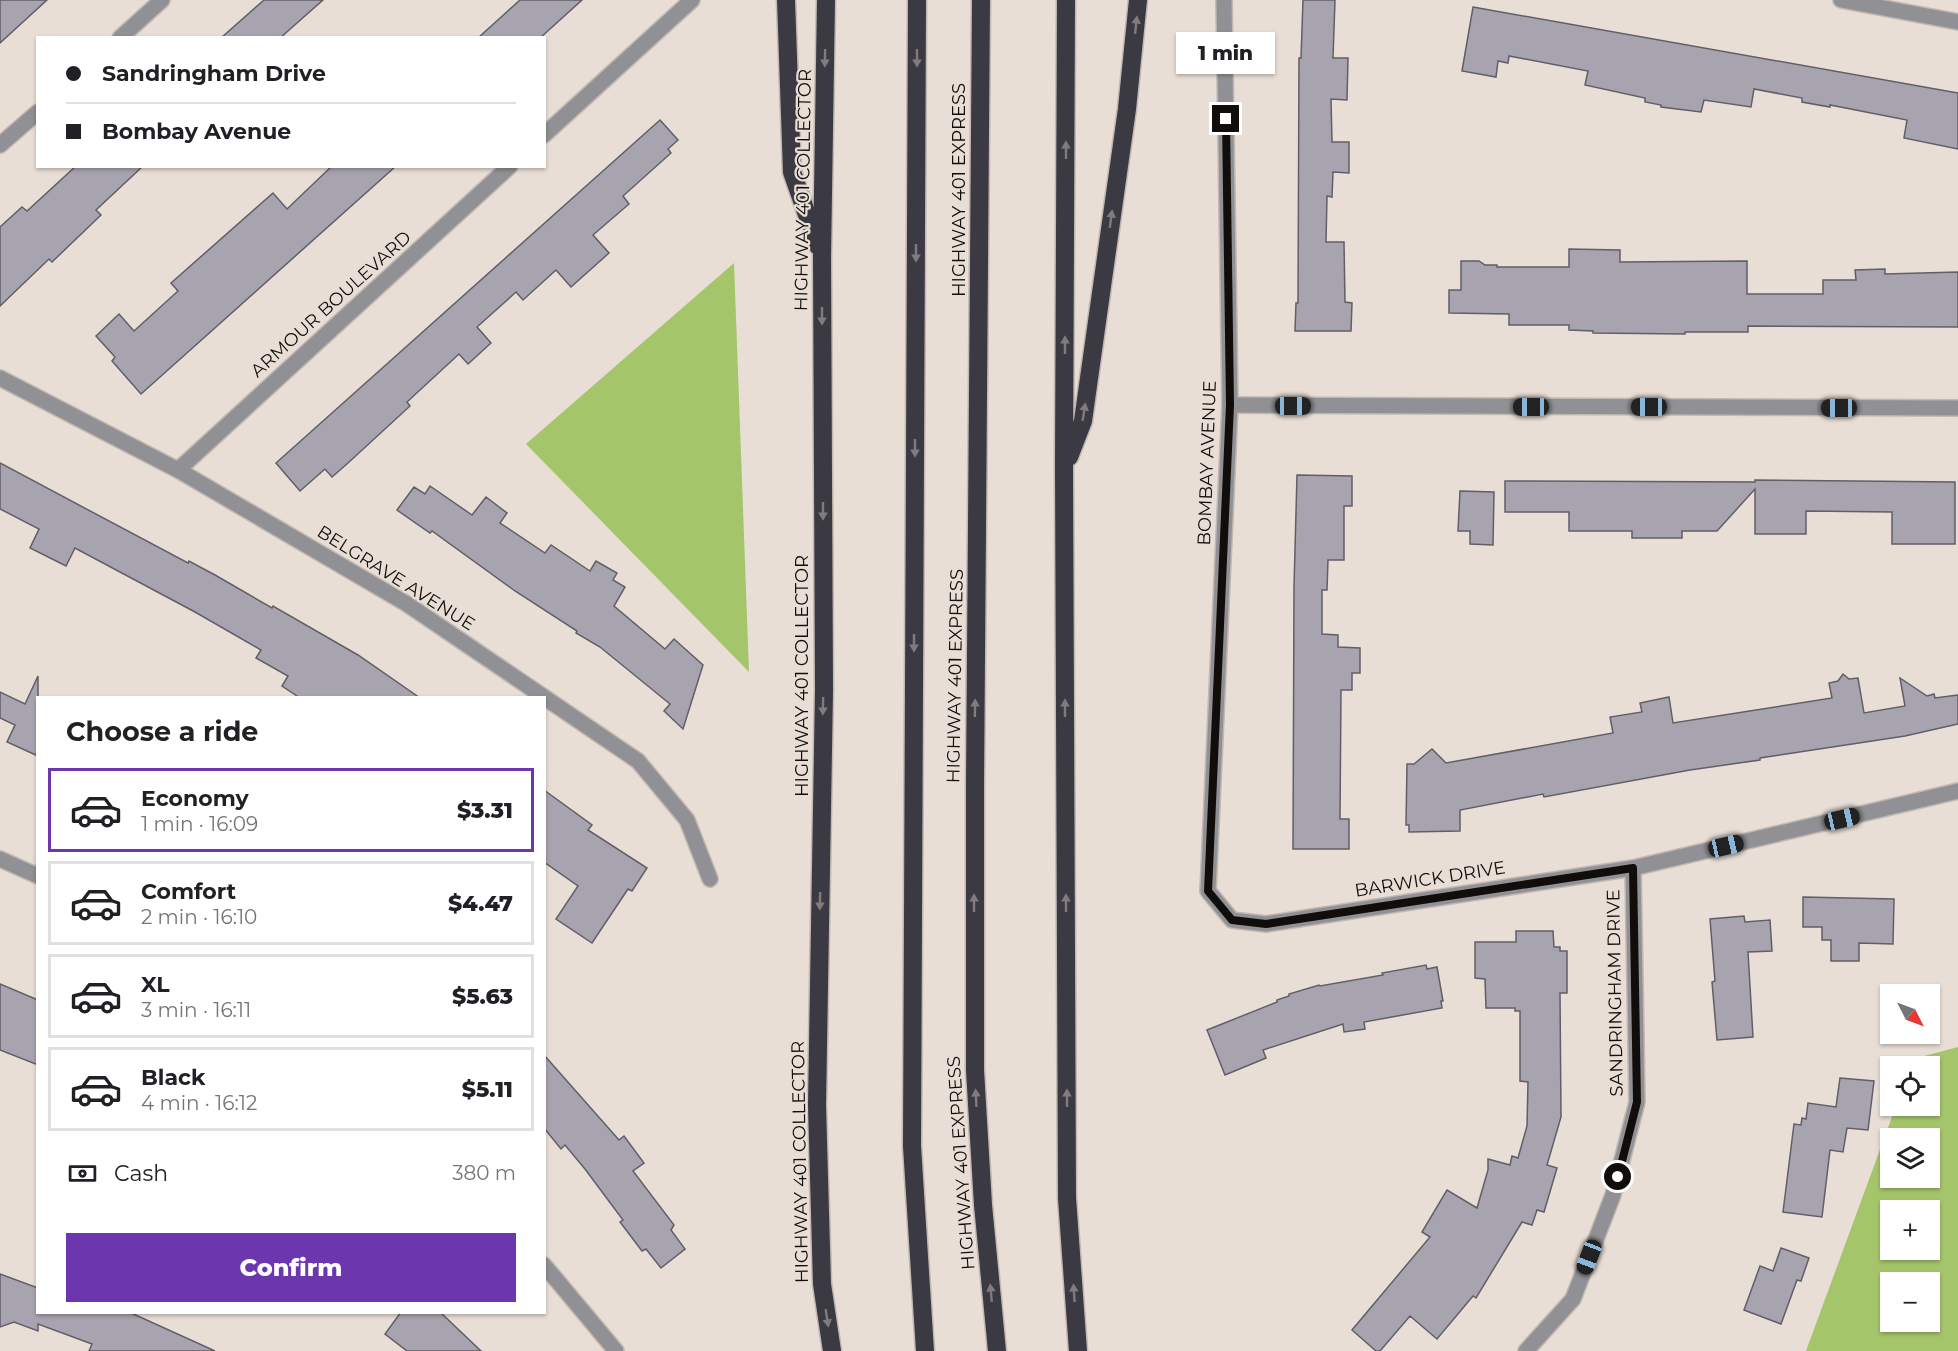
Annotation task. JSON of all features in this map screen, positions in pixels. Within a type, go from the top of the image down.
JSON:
[{"type":"highway","points":[[786,0],[792,172],[822,257]]},
{"type":"highway","name":"HIGHWAY 401 COLLECTOR","points":[[826,0],[822,257],[824,690],[817,1105],[822,1284],[832,1351]]},
{"type":"highway","points":[[917,0],[912,1146],[925,1351]]},
{"type":"highway","name":"HIGHWAY 401 EXPRESS","points":[[981,0],[975,1070],[986,1244],[998,1351]]},
{"type":"highway","points":[[1066,0],[1067,1198],[1078,1351]]},
{"type":"highway","points":[[1065,467],[1083,422],[1127,108],[1138,0]]},
{"type":"street","points":[[122,36],[162,0]]},
{"type":"street","points":[[546,133],[692,0]]},
{"type":"street","name":"BOMBAY AVENUE","points":[[1224,0],[1230,405],[1208,891],[1232,920]]},
{"type":"street","points":[[1841,0],[1958,22]]},
{"type":"street","points":[[0,146],[36,114]]},
{"type":"street","name":"ARMOUR BOULEVARD","points":[[178,470],[508,168]]},
{"type":"street","name":"BELGRAVE AVENUE","points":[[0,378],[178,470],[407,604],[542,696]]},
{"type":"street","points":[[1230,405],[1958,408]]},
{"type":"street","name":"BELGRAVE AVENUE","points":[[546,698],[638,761],[687,820],[710,879]]},
{"type":"street","name":"SANDRINGHAM DRIVE","points":[[1526,1351],[1573,1299],[1613,1195],[1637,1102],[1633,868],[1958,791]]},
{"type":"street","points":[[0,859],[36,875]]},
{"type":"street","name":"BARWICK DRIVE","points":[[1232,920],[1266,924],[1633,868]]},
{"type":"street","points":[[546,1267],[616,1351]]},
{"type":"green space","points":[[734,263],[749,672],[526,444]]},
{"type":"green space","points":[[1958,1047],[1958,1351],[1806,1351],[1880,1150],[1880,1188],[1940,1188],[1940,1128],[1888,1128],[1892,1116],[1940,1116],[1940,1056],[1924,1056]]},
{"type":"building","points":[[0,0],[47,0],[0,43]]},
{"type":"building","points":[[264,0],[323,0],[282,36],[223,36]]},
{"type":"building","points":[[520,0],[582,0],[542,36],[480,36]]},
{"type":"building","points":[[1303,0],[1335,0],[1333,58],[1348,58],[1347,100],[1331,99],[1332,142],[1349,142],[1349,173],[1333,172],[1332,197],[1327,196],[1326,242],[1344,242],[1345,302],[1352,303],[1351,331],[1295,331],[1296,303],[1298,303],[1299,58],[1301,58]]},
{"type":"building","points":[[1473,7],[1958,93],[1958,149],[1904,138],[1907,120],[1802,102],[1802,98],[1754,89],[1751,107],[1704,100],[1701,112],[1661,107],[1661,105],[1645,102],[1645,98],[1585,85],[1588,71],[1509,56],[1508,63],[1498,61],[1496,77],[1462,71]]},
{"type":"building","points":[[660,120],[678,140],[668,149],[671,153],[623,196],[629,204],[593,235],[609,253],[571,287],[556,270],[523,300],[516,292],[477,327],[491,343],[468,364],[459,354],[407,402],[410,406],[332,477],[325,469],[300,491],[276,463]]},
{"type":"building","points":[[74,168],[141,168],[96,210],[101,215],[52,262],[49,259],[0,306],[0,227],[22,207],[27,211]]},
{"type":"building","points":[[330,168],[394,168],[141,394],[112,361],[115,357],[96,336],[119,314],[134,331],[178,291],[171,283],[273,193],[287,209]]},
{"type":"building","points":[[1569,249],[1620,250],[1620,262],[1747,261],[1747,294],[1823,294],[1823,280],[1856,280],[1855,270],[1885,269],[1885,274],[1958,272],[1958,327],[1748,326],[1748,332],[1593,333],[1593,331],[1569,330],[1569,325],[1509,325],[1509,314],[1449,313],[1449,290],[1461,290],[1461,261],[1479,261],[1485,265],[1497,265],[1497,267],[1569,267]]},
{"type":"building","points":[[0,463],[188,563],[189,561],[272,608],[273,606],[358,655],[417,696],[297,696],[282,686],[288,676],[256,658],[261,650],[75,548],[66,566],[30,548],[39,529],[0,509]]},
{"type":"building","points":[[1297,475],[1352,476],[1352,506],[1344,506],[1344,560],[1328,560],[1327,590],[1322,590],[1322,634],[1338,635],[1338,647],[1360,648],[1360,673],[1352,673],[1352,690],[1341,690],[1340,819],[1349,819],[1349,849],[1293,849],[1294,587]]},
{"type":"building","points":[[1755,480],[1955,482],[1955,544],[1892,544],[1892,512],[1806,511],[1806,534],[1755,534],[1755,489],[1717,531],[1682,531],[1682,538],[1632,538],[1632,531],[1569,531],[1569,512],[1505,512],[1505,481],[1755,482]]},
{"type":"building","points":[[430,486],[472,515],[486,497],[507,513],[500,523],[545,553],[551,545],[590,571],[596,561],[617,573],[613,580],[625,587],[614,606],[665,649],[674,639],[703,665],[683,729],[664,711],[670,704],[600,647],[515,591],[432,531],[430,533],[397,510],[414,487],[425,494]]},
{"type":"building","points":[[1460,491],[1494,492],[1493,545],[1470,544],[1470,531],[1458,531]]},
{"type":"building","points":[[1843,674],[1849,679],[1858,678],[1864,713],[1905,706],[1900,678],[1927,696],[1934,694],[1935,698],[1958,695],[1958,724],[1905,736],[1760,758],[1760,760],[1690,770],[1544,797],[1543,794],[1460,810],[1460,831],[1409,832],[1409,825],[1406,825],[1407,764],[1414,764],[1432,749],[1446,763],[1613,733],[1610,717],[1642,712],[1640,703],[1669,697],[1673,723],[1832,698],[1829,683],[1838,681]]},
{"type":"building","points":[[38,676],[36,755],[7,742],[15,725],[0,718],[0,692],[25,704]]},
{"type":"building","points":[[546,791],[592,825],[588,830],[647,868],[632,891],[628,889],[592,943],[556,919],[578,886],[546,863]]},
{"type":"building","points":[[1803,897],[1894,899],[1893,944],[1859,943],[1859,961],[1831,961],[1831,940],[1822,940],[1822,927],[1803,927]]},
{"type":"building","points":[[1744,916],[1745,922],[1770,920],[1772,951],[1748,952],[1753,1037],[1717,1040],[1710,919]]},
{"type":"building","points":[[1516,931],[1553,931],[1554,947],[1560,947],[1560,951],[1567,951],[1567,993],[1560,993],[1561,1117],[1547,1165],[1557,1168],[1544,1212],[1537,1210],[1532,1225],[1522,1222],[1476,1298],[1473,1296],[1437,1339],[1410,1316],[1380,1351],[1376,1351],[1352,1330],[1430,1237],[1422,1232],[1447,1190],[1477,1208],[1488,1170],[1488,1159],[1510,1165],[1512,1156],[1518,1158],[1527,1126],[1528,1082],[1520,1081],[1520,1011],[1515,1011],[1515,1008],[1486,1008],[1485,979],[1475,978],[1475,942],[1516,942]]},
{"type":"building","points":[[1426,965],[1427,969],[1437,967],[1443,1001],[1441,1001],[1442,1008],[1364,1022],[1365,1029],[1344,1032],[1343,1024],[1263,1050],[1266,1058],[1225,1075],[1207,1030],[1277,1002],[1289,994],[1319,985],[1383,975],[1382,973]]},
{"type":"building","points":[[0,984],[36,999],[36,1064],[0,1050]]},
{"type":"building","points":[[546,1057],[619,1140],[624,1136],[644,1163],[633,1171],[674,1225],[671,1230],[685,1249],[661,1268],[646,1249],[642,1251],[620,1222],[623,1220],[565,1145],[561,1149],[546,1130]]},
{"type":"building","points":[[1840,1078],[1874,1081],[1868,1130],[1847,1128],[1843,1152],[1830,1150],[1822,1217],[1783,1212],[1794,1124],[1801,1125],[1802,1118],[1806,1119],[1808,1103],[1836,1107]]},
{"type":"building","points":[[1781,1248],[1809,1258],[1801,1281],[1797,1280],[1781,1324],[1744,1310],[1760,1266],[1773,1271]]},
{"type":"building","points":[[0,1274],[36,1287],[36,1314],[133,1314],[215,1351],[89,1351],[92,1344],[38,1324],[38,1331],[14,1322],[0,1327]]},
{"type":"building","points":[[400,1314],[442,1314],[481,1351],[407,1351],[385,1334]]},
{"type":"route","points":[[1226,119],[1230,405],[1208,891],[1232,920],[1266,924],[1633,868],[1637,1102],[1618,1177]]}]
